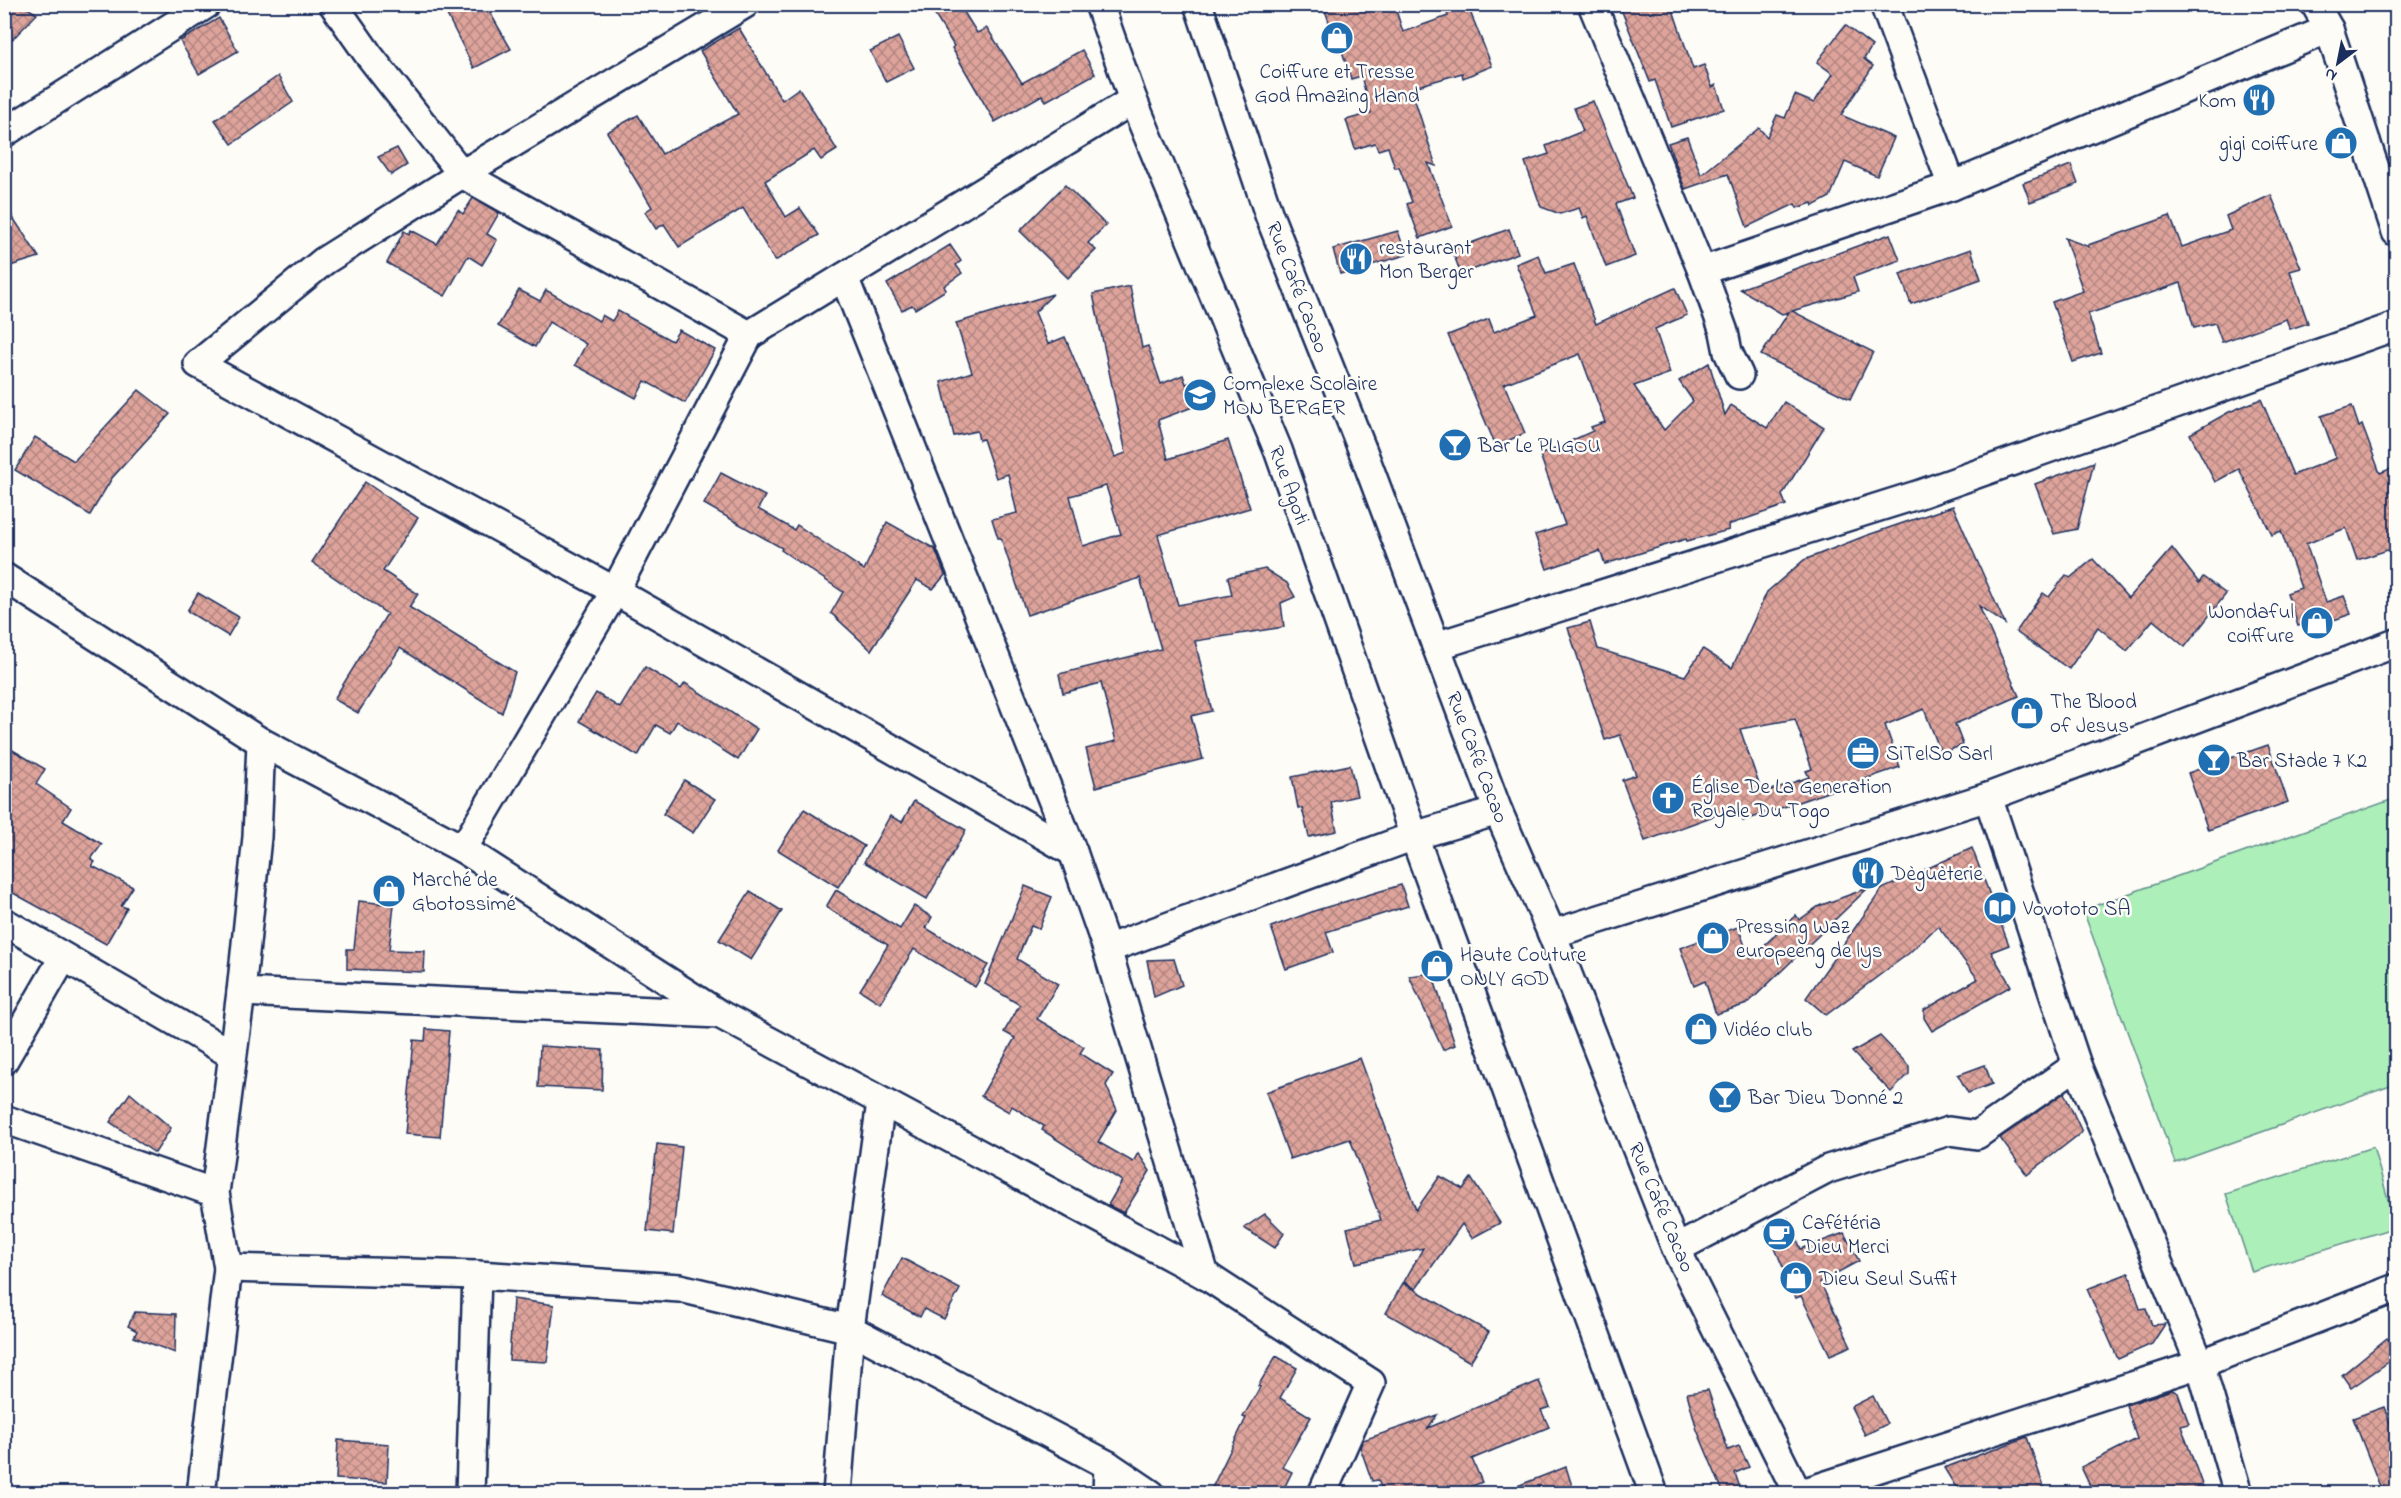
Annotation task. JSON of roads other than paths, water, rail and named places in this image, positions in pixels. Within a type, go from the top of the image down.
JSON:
[{"type":"street","points":[[4,134],[207,4]]},
{"type":"street","points":[[333,4],[368,54],[462,174],[749,335]]},
{"type":"street","points":[[745,4],[462,174],[324,261],[198,364],[615,591],[1073,852]]},
{"type":"street","name":"Rue Café Cacao","points":[[1198,4],[1269,215],[1359,443],[1498,811],[1552,934],[1677,1249],[1798,1494]]},
{"type":"street","points":[[1592,4],[1702,271],[1724,332],[1728,352],[1739,375]]},
{"type":"street","points":[[1884,4],[1952,186]]},
{"type":"street","points":[[2315,4],[2329,29],[2397,232]]},
{"type":"street","name":"Rue Agoti","points":[[1099,5],[1132,100],[1278,450],[1414,836],[1654,1494]]},
{"type":"street","points":[[1702,271],[1952,186],[2329,29]]},
{"type":"street","points":[[462,849],[615,591],[749,335],[1132,100]]},
{"type":"street","points":[[844,277],[1073,852],[1107,948],[1205,1275]]},
{"type":"street","points":[[1436,646],[1917,495],[2397,326]]},
{"type":"street","points":[[4,577],[261,742],[462,849],[719,1014],[1205,1275],[1371,1383],[1322,1494]]},
{"type":"street","points":[[1552,934],[1988,797],[2397,643]]},
{"type":"street","points":[[201,1494],[228,1268],[216,1193],[231,1054],[241,992],[257,837],[261,742]]},
{"type":"street","points":[[1988,797],[2077,1065],[2200,1364],[2238,1494]]},
{"type":"street","points":[[1107,948],[1414,836],[1498,811]]},
{"type":"street","points":[[4,922],[231,1054]]},
{"type":"street","points":[[4,1060],[63,957]]},
{"type":"street","points":[[241,992],[719,1014]]},
{"type":"street","points":[[1677,1249],[1828,1169],[1949,1131],[1977,1135],[2077,1065]]},
{"type":"street","points":[[837,1494],[850,1329],[881,1102]]},
{"type":"street","points":[[4,1119],[216,1193]]},
{"type":"street","points":[[228,1268],[477,1275],[680,1288],[850,1329],[1108,1464],[1151,1494]]},
{"type":"street","points":[[470,1494],[477,1275]]},
{"type":"street","points":[[1798,1494],[2200,1364],[2397,1288]]},
{"type":"street","points":[[1107,1494],[1108,1464]]},
{"type":"place","name":"Coiffure et Tresse God Amazing Hand","points":[[1337,38]]},
{"type":"place","name":"Kom","points":[[2259,100]]},
{"type":"place","name":"gigi coiffure","points":[[2341,143]]},
{"type":"place","name":"restaurant Mon Berger","points":[[1356,259]]},
{"type":"place","name":"Complexe Scolaire MON BERGER","points":[[1200,395]]},
{"type":"place","name":"Bar Le PLIGOU","points":[[1455,445]]},
{"type":"place","name":"Wondaful coiffure","points":[[2317,623]]},
{"type":"place","name":"The Blood of Jesus","points":[[2027,713]]},
{"type":"place","name":"SiTelSo Sarl","points":[[1863,753]]},
{"type":"place","name":"Bar Stade 7 K2","points":[[2214,760]]},
{"type":"place","name":"Église De La Generation Royale Du Togo","points":[[1668,798]]},
{"type":"place","name":"Dèguèterie","points":[[1868,873]]},
{"type":"place","name":"Marché de Gbotossimé","points":[[389,891]]},
{"type":"place","name":"Vovototo SA","points":[[2000,908]]},
{"type":"place","name":"Pressing Waz europeeng de lys","points":[[1713,938]]},
{"type":"place","name":"Haute Couture ONLY GOD","points":[[1437,966]]},
{"type":"place","name":"Vidéo club","points":[[1701,1029]]},
{"type":"place","name":"Bar Dieu Donné 2","points":[[1725,1097]]},
{"type":"place","name":"Cafétéria Dieu Merci","points":[[1779,1234]]},
{"type":"place","name":"Dieu Seul Suffit","points":[[1796,1278]]}]
